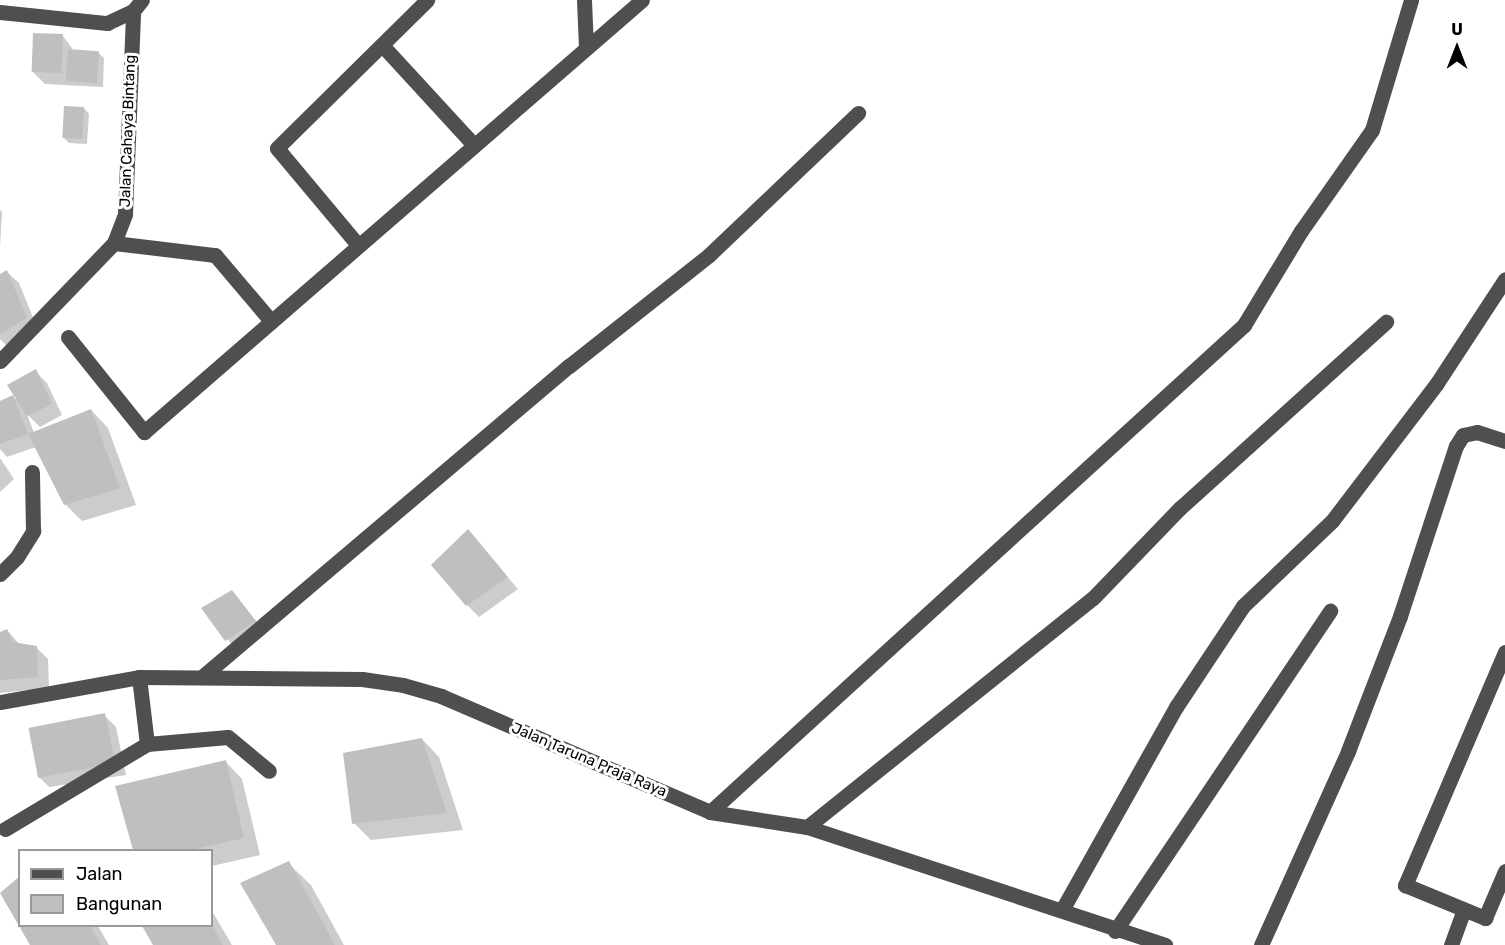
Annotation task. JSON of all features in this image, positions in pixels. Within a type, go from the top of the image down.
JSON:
[{"type":"street","points":[[358,245],[277,148],[427,0]]},
{"type":"street","points":[[584,0],[586,48]]},
{"type":"street","points":[[68,337],[144,432],[642,0]]},
{"type":"street","points":[[710,812],[1245,325],[1301,231],[1372,130],[1411,0]]},
{"type":"street","points":[[0,12],[107,23],[137,6]]},
{"type":"street","name":"Jalan Cahaya Bintang","points":[[0,361],[114,243],[125,214],[137,6]]},
{"type":"street","points":[[382,45],[474,145]]},
{"type":"street","points":[[203,676],[569,366],[709,255],[858,113]]},
{"type":"street","points":[[114,243],[215,255],[271,321]]},
{"type":"street","points":[[1062,910],[1176,707],[1243,606],[1332,521],[1437,383],[1505,279]]},
{"type":"street","points":[[807,826],[1093,598],[1180,508],[1386,322]]},
{"type":"street","points":[[1261,945],[1348,751],[1400,616],[1456,446],[1463,435],[1477,432],[1505,441]]},
{"type":"street","points":[[0,574],[17,557],[33,531],[32,472]]},
{"type":"street","points":[[1115,931],[1330,611]]},
{"type":"street","points":[[1505,652],[1406,885],[1485,918],[1505,871]]},
{"type":"street","points":[[139,676],[147,744]]},
{"type":"street","name":"Jalan Taruna Praja Raya","points":[[0,702],[139,676],[362,679],[403,685],[441,696],[710,812],[807,826],[1062,910],[1115,931],[1165,945]]},
{"type":"street","points":[[5,829],[147,744],[228,737],[269,771]]},
{"type":"street","points":[[1451,945],[1464,910]]},
{"type":"building","points":[[33,33],[63,34],[62,73],[32,72]]},
{"type":"building","points":[[68,49],[99,51],[97,83],[66,81]]},
{"type":"building","points":[[64,106],[84,107],[82,139],[62,138]]},
{"type":"building","points":[[7,270],[27,318],[0,334],[0,274]]},
{"type":"building","points":[[36,369],[52,404],[27,416],[7,385]]},
{"type":"building","points":[[13,395],[28,434],[0,444],[0,401]]},
{"type":"building","points":[[91,409],[120,488],[64,505],[28,434]]},
{"type":"building","points":[[468,529],[508,577],[466,606],[431,565]]},
{"type":"building","points":[[232,590],[256,621],[225,641],[201,608]]},
{"type":"building","points":[[7,629],[13,642],[37,646],[38,677],[0,680],[0,632]]},
{"type":"building","points":[[105,713],[115,763],[38,778],[28,728]]},
{"type":"building","points":[[422,738],[447,813],[352,824],[343,753]]},
{"type":"building","points":[[226,760],[244,838],[194,849],[133,849],[115,786]]},
{"type":"building","points":[[289,861],[335,945],[276,945],[240,883]]},
{"type":"building","points":[[18,878],[18,924],[0,893]]},
{"type":"building","points":[[213,926],[223,945],[153,945],[143,927]]},
{"type":"building","points":[[20,927],[91,927],[101,945],[30,945]]}]
